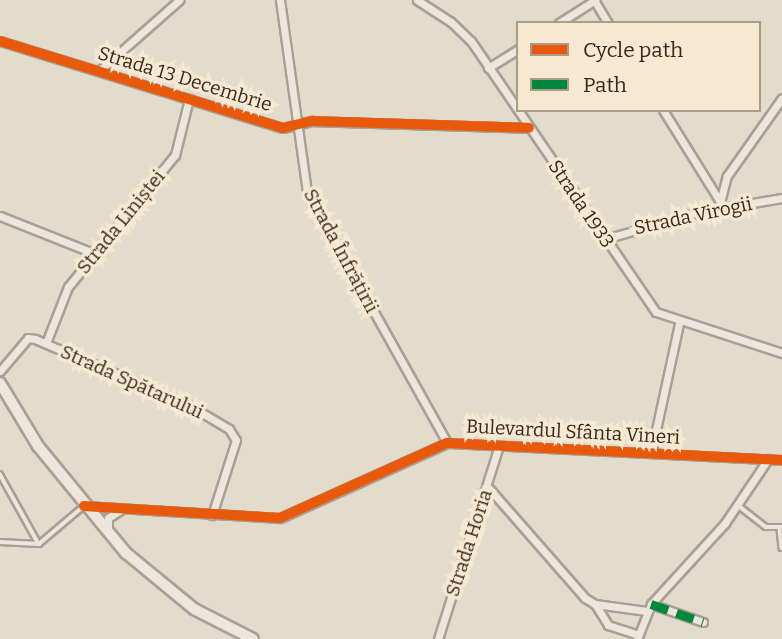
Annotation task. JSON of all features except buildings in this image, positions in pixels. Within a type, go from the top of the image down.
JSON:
[{"type":"main road","points":[[0,383],[38,446],[109,534],[194,609],[253,639]]},
{"type":"street","points":[[100,70],[179,0]]},
{"type":"street","name":"Strada Înfrățirii","points":[[280,0],[307,192],[447,443]]},
{"type":"street","name":"Strada 1933","points":[[417,0],[461,31],[516,109]]},
{"type":"street","points":[[562,21],[594,0],[607,21]]},
{"type":"street","name":"Strada 13 Decembrie","points":[[0,41],[282,128],[297,123],[529,128]]},
{"type":"street","points":[[488,68],[516,50]]},
{"type":"street","points":[[719,203],[727,176],[782,97]]},
{"type":"street","name":"Strada Liniștei","points":[[46,343],[64,294],[175,155],[189,99]]},
{"type":"street","name":"Strada 1933","points":[[518,112],[650,305],[679,323],[782,353]]},
{"type":"street","points":[[664,112],[719,203]]},
{"type":"street","name":"Strada Virogii","points":[[605,239],[719,203],[782,198]]},
{"type":"street","points":[[0,216],[96,254]]},
{"type":"street","points":[[651,453],[679,323]]},
{"type":"street","name":"Strada Spătarului","points":[[0,371],[27,338],[46,343],[187,404],[234,434],[212,515]]},
{"type":"street","name":"Bulevardul Sfânta Vineri","points":[[85,506],[280,518],[447,443],[782,460]]},
{"type":"street","name":"Strada Horia","points":[[439,639],[499,446]]},
{"type":"street","points":[[487,486],[595,604],[608,625],[637,637],[649,607],[738,506],[768,459]]},
{"type":"street","points":[[109,534],[108,518],[122,509]]},
{"type":"street","points":[[595,604],[649,607],[703,622]]},
{"type":"lane","points":[[0,474],[39,544]]},
{"type":"lane","points":[[0,542],[39,544],[85,506]]},
{"type":"lane","points":[[738,506],[766,527],[781,528],[782,548]]},
{"type":"marked path","points":[[651,604],[703,622]]},
{"type":"cycle path","points":[[0,41],[283,128],[312,121],[529,128]]},
{"type":"cycle path","points":[[84,506],[280,518],[447,443],[782,460]]}]
